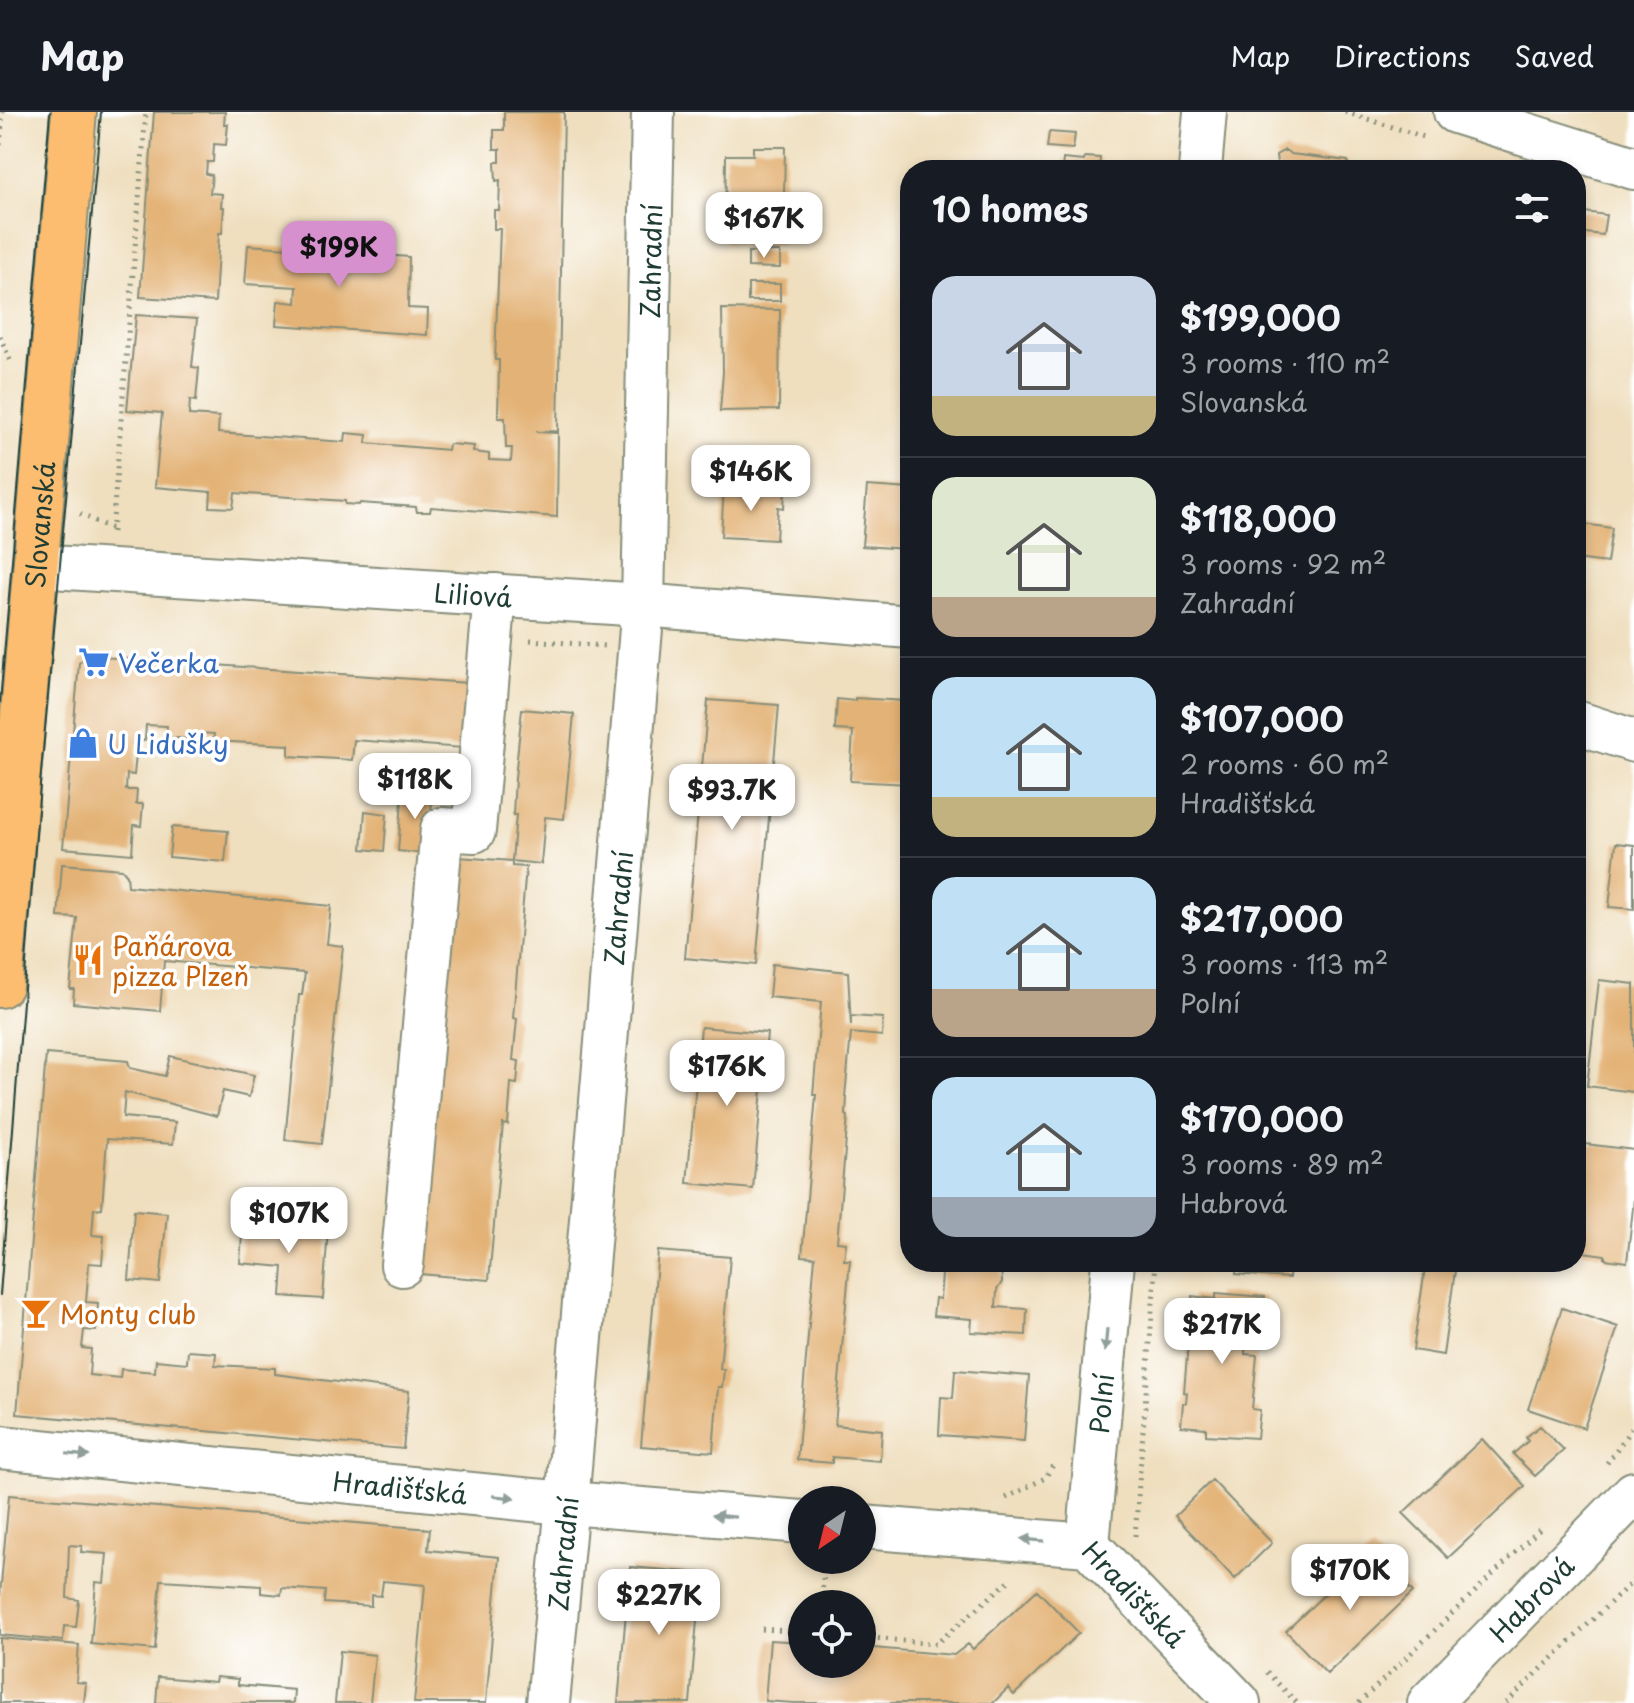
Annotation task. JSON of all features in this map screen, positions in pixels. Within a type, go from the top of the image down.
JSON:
[{"type":"main road","name":"Slovanská","points":[[0,985],[74,112]]},
{"type":"street","name":"Zahradní","points":[[548,1703],[643,605],[653,112]]},
{"type":"street","points":[[1201,160],[1205,112]]},
{"type":"street","points":[[1455,112],[1634,168]]},
{"type":"street","name":"Liliová","points":[[36,566],[643,605],[900,626]]},
{"type":"street","points":[[402,1265],[442,829],[474,831],[495,595]]},
{"type":"street","points":[[1586,725],[1634,741]]},
{"type":"street","name":"Polní","points":[[1088,1545],[1112,1272]]},
{"type":"street","name":"Hradišťská","points":[[0,1447],[567,1503],[788,1521]]},
{"type":"street","name":"Habrová","points":[[1429,1703],[1618,1481]]},
{"type":"street","name":"Hradišťská","points":[[876,1528],[1088,1545],[1239,1703]]},
{"type":"path","points":[[0,145],[3,112]]},
{"type":"path","points":[[113,530],[146,112]]},
{"type":"path","points":[[0,336],[10,358],[9,373]]},
{"type":"path","points":[[491,637],[608,646]]},
{"type":"path","points":[[1145,1546],[1135,1535],[1155,1272]]},
{"type":"path","points":[[1618,1481],[1634,1425]]},
{"type":"path","points":[[996,1500],[1015,1495],[1045,1478],[1059,1455]]},
{"type":"path","points":[[1359,1703],[1547,1523]]},
{"type":"path","points":[[876,1638],[936,1644],[1014,1576]]},
{"type":"path","points":[[1506,1703],[1634,1580]]},
{"type":"path","points":[[762,1629],[788,1631]]},
{"type":"path","points":[[1264,1669],[1297,1703]]},
{"type":"building","points":[[154,112],[225,112],[224,124],[228,124],[226,145],[214,144],[213,162],[207,162],[206,174],[212,175],[210,193],[222,194],[221,207],[224,207],[222,233],[219,233],[215,302],[140,297]]},
{"type":"building","points":[[504,112],[564,112],[558,431],[536,432],[558,433],[557,517],[431,507],[430,512],[417,512],[416,507],[345,504],[345,501],[235,493],[233,508],[210,507],[211,492],[155,487],[162,413],[127,410],[136,315],[197,319],[192,367],[199,368],[196,401],[190,400],[189,415],[219,417],[218,433],[345,442],[346,433],[367,435],[366,443],[448,450],[449,444],[474,446],[473,452],[489,454],[489,460],[511,461],[512,448],[506,448],[505,418],[498,418],[499,360],[495,360],[500,229],[494,229],[494,210],[499,210],[500,180],[496,181],[495,162],[500,162],[500,149],[494,149],[494,130],[504,130]]},
{"type":"building","points":[[1049,132],[1075,134],[1073,149],[1047,147]]},
{"type":"building","points":[[753,147],[785,147],[783,244],[725,243],[726,155],[753,155]]},
{"type":"building","points":[[1285,150],[1291,154],[1340,160],[1277,160],[1276,155]]},
{"type":"building","points":[[1586,212],[1606,215],[1603,235],[1586,233]]},
{"type":"building","points":[[248,245],[409,257],[408,308],[428,309],[427,335],[276,325],[278,301],[296,303],[297,287],[245,284]]},
{"type":"building","points":[[748,252],[780,252],[780,268],[748,267]]},
{"type":"building","points":[[748,284],[780,284],[780,301],[748,301]]},
{"type":"building","points":[[722,309],[780,310],[779,410],[720,411]]},
{"type":"building","points":[[724,486],[785,490],[784,508],[778,507],[776,540],[721,537]]},
{"type":"building","points":[[867,486],[900,488],[900,549],[862,546]]},
{"type":"building","points":[[1586,524],[1612,528],[1607,563],[1586,560]]},
{"type":"building","points":[[87,656],[468,683],[463,748],[354,740],[352,760],[289,756],[289,745],[213,741],[214,734],[200,733],[200,740],[166,737],[167,726],[146,725],[145,740],[137,744],[134,775],[127,774],[126,790],[137,790],[136,804],[143,804],[141,826],[134,825],[132,854],[63,848],[79,663]]},
{"type":"building","points":[[855,698],[900,701],[900,784],[850,781],[853,731],[835,730],[837,699],[855,701]]},
{"type":"building","points":[[708,700],[779,705],[756,965],[685,958]]},
{"type":"building","points":[[522,709],[574,714],[564,819],[545,817],[541,864],[512,861],[515,778]]},
{"type":"building","points":[[403,788],[433,791],[427,854],[398,851]]},
{"type":"building","points":[[365,811],[387,814],[384,851],[362,849]]},
{"type":"building","points":[[172,827],[228,831],[225,862],[169,857]]},
{"type":"building","points":[[1616,843],[1634,845],[1634,909],[1609,907]]},
{"type":"building","points":[[458,857],[512,861],[512,866],[526,867],[513,1018],[517,1019],[513,1060],[519,1061],[517,1084],[511,1083],[508,1125],[503,1124],[489,1280],[420,1274]]},
{"type":"building","points":[[62,864],[122,869],[127,875],[128,886],[331,906],[327,944],[343,946],[322,1144],[285,1140],[299,995],[302,995],[305,973],[164,961],[160,1011],[73,1003],[74,989],[70,989],[77,918],[58,917]]},
{"type":"building","points":[[772,964],[848,972],[851,1026],[851,1016],[883,1018],[882,1036],[851,1033],[845,1097],[848,1116],[837,1242],[846,1243],[844,1260],[850,1260],[835,1425],[882,1430],[880,1461],[832,1457],[832,1463],[797,1460],[815,1257],[802,1256],[821,1002],[769,997]]},
{"type":"building","points":[[1599,980],[1634,984],[1634,1092],[1587,1086]]},
{"type":"building","points":[[701,1027],[767,1033],[753,1189],[687,1183]]},
{"type":"building","points":[[46,1054],[128,1061],[130,1068],[165,1076],[170,1056],[254,1075],[249,1097],[223,1091],[217,1116],[125,1092],[123,1117],[175,1122],[173,1144],[107,1139],[102,1208],[94,1209],[92,1235],[104,1236],[102,1264],[89,1263],[86,1302],[98,1303],[96,1331],[84,1330],[82,1348],[91,1349],[89,1375],[120,1378],[121,1369],[155,1372],[156,1360],[187,1363],[188,1351],[216,1353],[215,1365],[275,1368],[275,1374],[409,1391],[403,1449],[17,1414]]},
{"type":"building","points":[[1586,1144],[1634,1150],[1634,1199],[1627,1262],[1605,1259],[1605,1255],[1586,1252]]},
{"type":"building","points":[[134,1210],[167,1213],[160,1283],[129,1280]]},
{"type":"building","points":[[243,1221],[328,1228],[323,1299],[281,1296],[283,1267],[240,1263]]},
{"type":"building","points":[[658,1251],[730,1257],[720,1369],[724,1370],[722,1387],[718,1387],[713,1452],[641,1446]]},
{"type":"building","points":[[942,1272],[1002,1272],[996,1307],[1027,1309],[1026,1335],[971,1332],[972,1319],[933,1316],[935,1298],[940,1299]]},
{"type":"building","points":[[1236,1272],[1289,1272],[1289,1278]]},
{"type":"building","points":[[1425,1272],[1455,1272],[1443,1355],[1413,1350]]},
{"type":"building","points":[[1216,1293],[1265,1297],[1263,1325],[1247,1324],[1245,1354],[1257,1355],[1252,1409],[1260,1410],[1257,1438],[1206,1435],[1206,1428],[1181,1426],[1187,1393],[1184,1392],[1192,1296],[1216,1299]]},
{"type":"building","points":[[1562,1308],[1618,1327],[1584,1428],[1528,1409]]},
{"type":"building","points":[[955,1370],[1029,1376],[1024,1441],[939,1435],[941,1397],[953,1398]]},
{"type":"building","points":[[1540,1426],[1564,1450],[1535,1476],[1513,1454],[1528,1441],[1526,1437]]},
{"type":"building","points":[[1482,1439],[1525,1486],[1448,1558],[1403,1513]]},
{"type":"building","points":[[1212,1480],[1272,1543],[1235,1579],[1175,1516]]},
{"type":"building","points":[[9,1495],[430,1529],[428,1550],[499,1557],[486,1703],[414,1703],[425,1585],[383,1581],[381,1596],[371,1595],[371,1606],[324,1603],[325,1591],[282,1588],[281,1595],[261,1593],[261,1586],[161,1580],[155,1650],[91,1644],[96,1582],[104,1583],[107,1554],[81,1552],[82,1546],[69,1545],[67,1598],[79,1600],[76,1627],[64,1626],[63,1641],[0,1635],[0,1596]]},
{"type":"building","points":[[1372,1549],[1413,1592],[1327,1674],[1286,1631]]},
{"type":"building","points":[[630,1567],[701,1573],[690,1703],[618,1703]]},
{"type":"building","points":[[1037,1590],[1079,1633],[1014,1695],[1008,1688],[993,1703],[765,1701],[770,1640],[788,1641],[788,1678],[876,1678],[876,1648],[954,1655],[968,1644],[973,1649]]},
{"type":"building","points":[[0,1638],[79,1645],[76,1682],[86,1683],[84,1703],[0,1703]]},
{"type":"building","points":[[340,1651],[375,1655],[370,1703],[335,1703]]},
{"type":"building","points":[[158,1677],[215,1682],[216,1677],[238,1679],[238,1685],[294,1690],[293,1703],[156,1703]]},
{"type":"tram line","points":[[0,702],[50,112]]},
{"type":"tram line","points":[[0,1295],[40,785],[101,112]]},
{"type":"place","name":"Večerka","points":[[94,662]]},
{"type":"place","name":"U Lidušky","points":[[83,743]]},
{"type":"place","name":"Paňárova pizza Plzeň","points":[[88,960]]},
{"type":"place","name":"Monty club","points":[[36,1313]]}]
